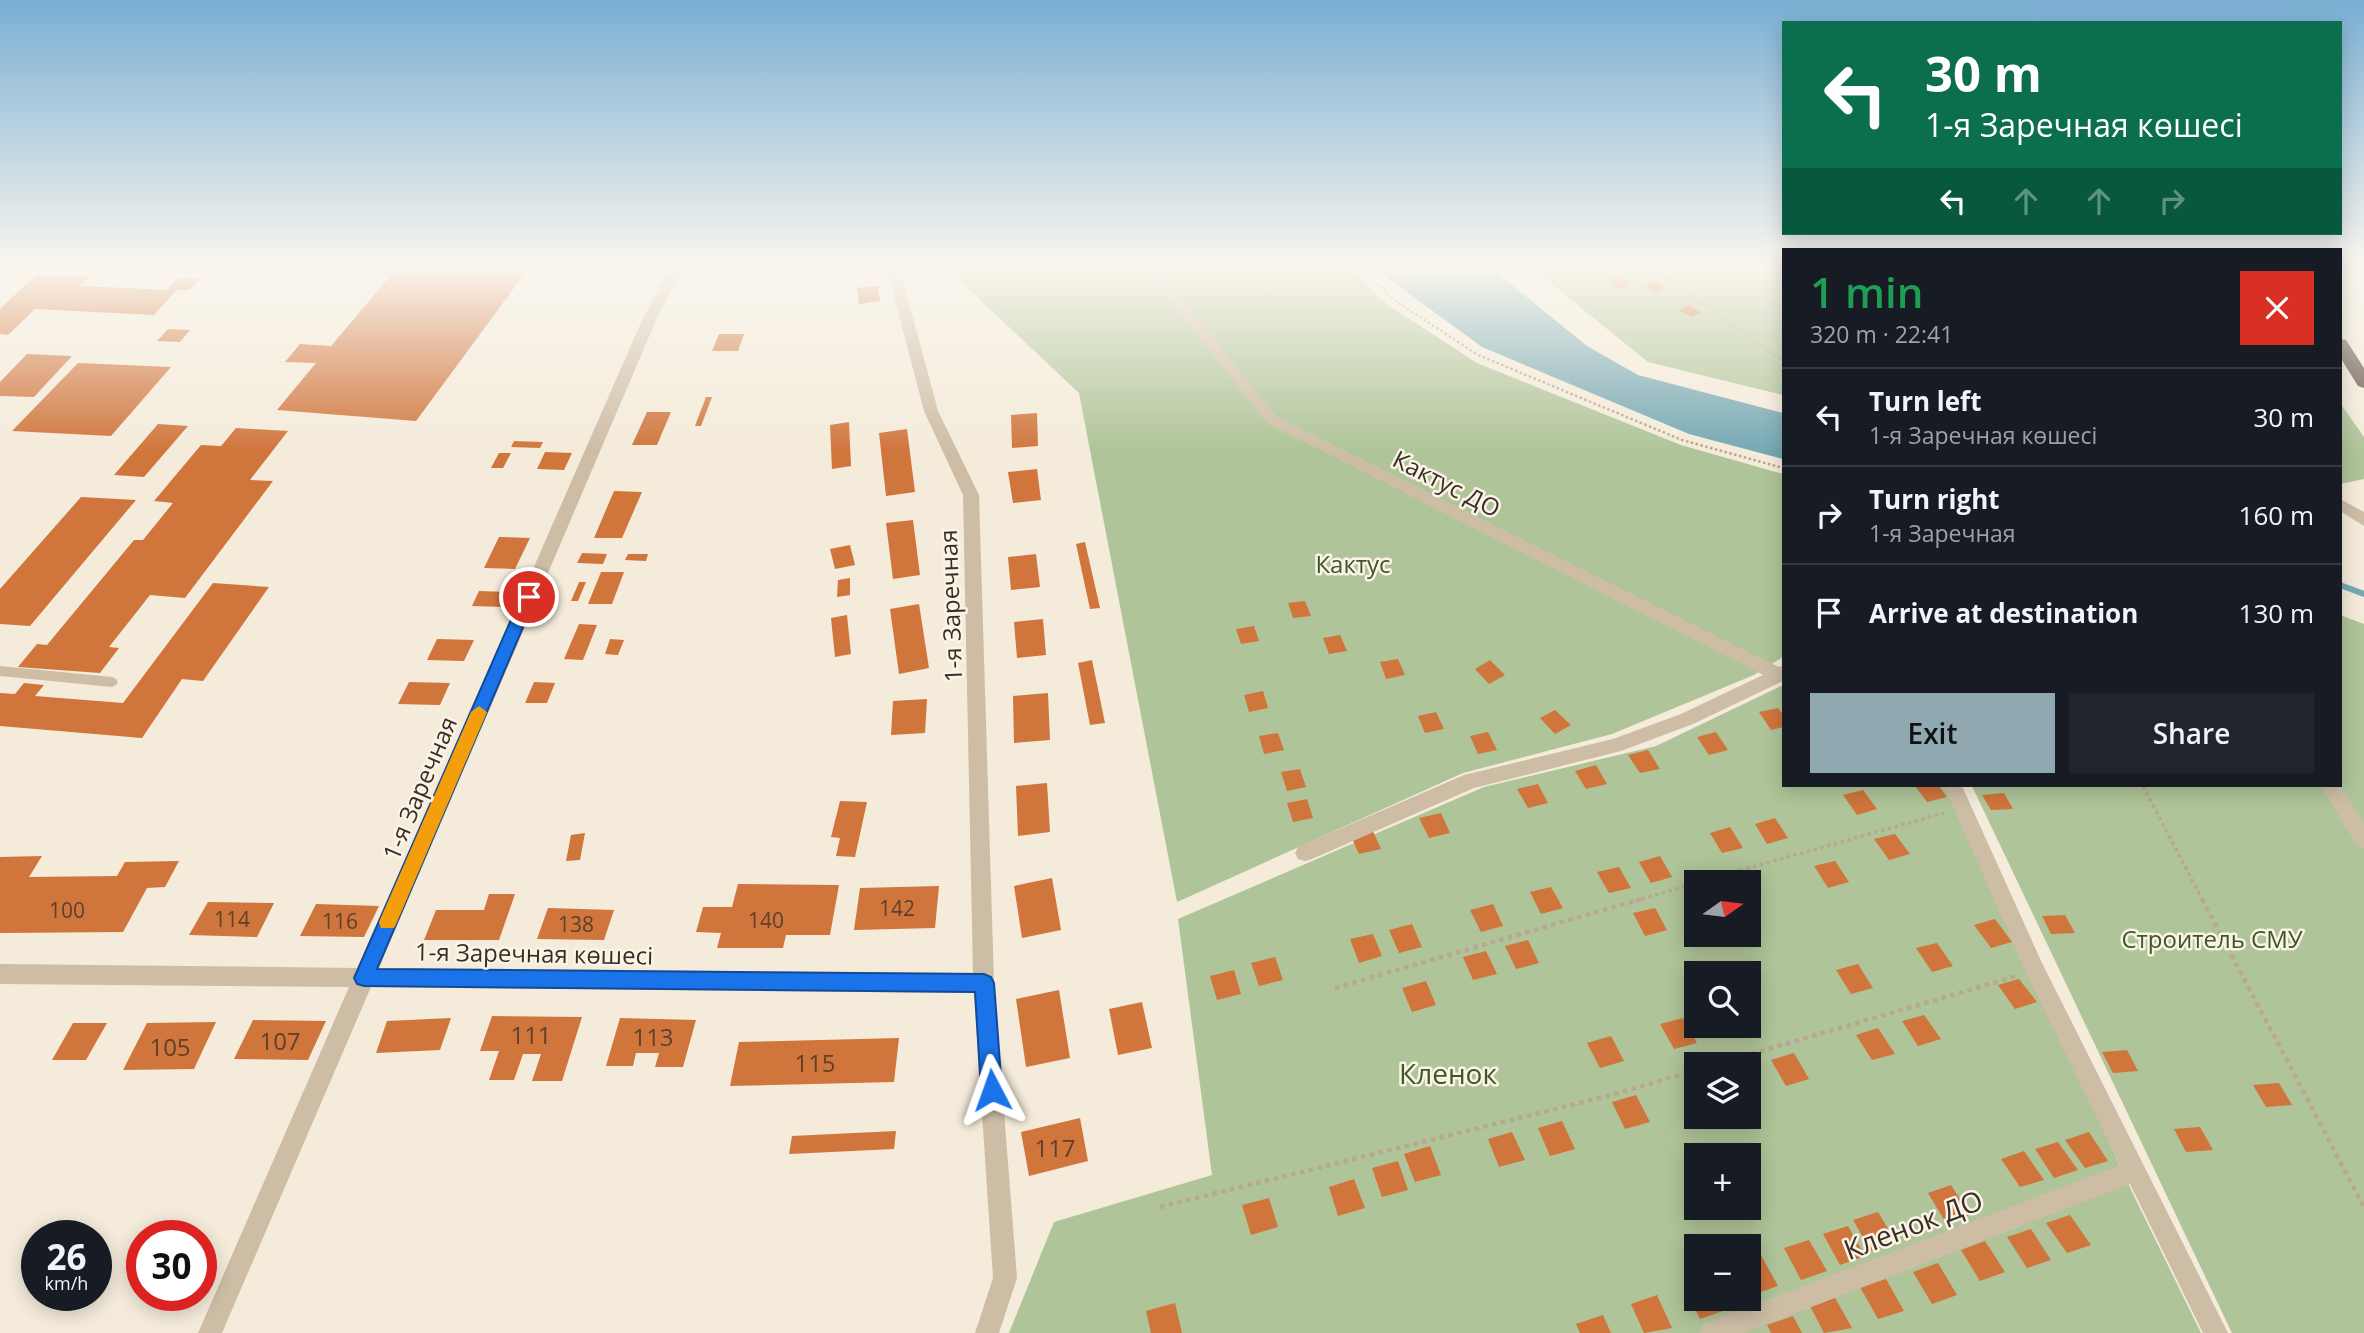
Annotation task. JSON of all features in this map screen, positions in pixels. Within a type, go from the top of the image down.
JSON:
[{"type":"highway","points":[[2342,347],[2364,382]]},
{"type":"street","name":"1-я Заречная","points":[[210,1333],[646,327]]},
{"type":"street","name":"1-я Заречная","points":[[909,327],[931,411],[971,495],[984,983],[1005,1278],[987,1333]]},
{"type":"street","name":"Кактус ДО","points":[[1197,327],[1272,420],[1781,674]]},
{"type":"street","points":[[2342,505],[2364,520]]},
{"type":"street","points":[[1306,853],[1471,780],[1615,746],[1687,719],[1781,674]]},
{"type":"street","points":[[1954,787],[2035,970],[2216,1333]]},
{"type":"street","points":[[2331,787],[2364,840]]},
{"type":"street","name":"1-я Заречная көшесі","points":[[0,974],[984,983]]},
{"type":"street","name":"Кленок ДО","points":[[1712,1333],[2136,1171]]},
{"type":"lane","points":[[0,671],[112,682]]},
{"type":"path","points":[[1436,327],[1478,355],[1682,440],[1782,468]]},
{"type":"path","points":[[1735,327],[1782,360]]},
{"type":"path","points":[[2144,787],[2364,1207]]},
{"type":"path","points":[[1740,870],[1963,808]]},
{"type":"path","points":[[1335,988],[1684,886]]},
{"type":"path","points":[[1758,1052],[2035,970]]},
{"type":"path","points":[[1160,1207],[1612,1095],[1684,1074]]},
{"type":"green space","name":"Кактус","points":[[1009,327],[1422,327],[1477,363],[1681,445],[1782,474],[1782,658],[1754,675],[1612,734],[1463,773],[1177,902],[1079,393]]},
{"type":"green space","points":[[1605,327],[1782,327],[1782,395],[1648,362]]},
{"type":"green space","points":[[2342,406],[2364,437],[2364,479],[2342,484]]},
{"type":"green space","name":"Строитель СМУ","points":[[2342,616],[2364,624],[2364,1333],[2232,1333],[1972,787],[2342,787]]},
{"type":"green space","name":"Кленок","points":[[1782,685],[1782,787],[1945,787],[2134,1196],[2201,1333],[1009,1333],[1054,1222],[1212,1175],[1178,919],[1484,787],[1656,746]]},
{"type":"water","points":[[1455,327],[1564,327],[1587,346],[1638,375],[1782,413],[1782,459],[1689,434],[1482,347]]},
{"type":"building","points":[[0,327],[16,327],[8,335],[0,334]]},
{"type":"building","points":[[347,327],[485,327],[416,421],[277,410],[316,363],[285,362],[300,344],[331,346]]},
{"type":"building","points":[[168,329],[190,330],[180,342],[157,341]]},
{"type":"building","points":[[719,334],[744,334],[738,351],[712,351]]},
{"type":"building","points":[[27,354],[72,356],[34,397],[0,396],[0,382]]},
{"type":"building","points":[[78,363],[171,367],[111,436],[12,431]]},
{"type":"building","points":[[706,397],[712,397],[701,426],[695,426]]},
{"type":"building","points":[[647,412],[671,412],[657,445],[632,445]]},
{"type":"building","points":[[1037,413],[1038,446],[1012,448],[1011,415]]},
{"type":"building","points":[[849,422],[851,466],[832,469],[830,425]]},
{"type":"building","points":[[158,424],[188,426],[144,477],[114,475]]},
{"type":"building","points":[[236,428],[288,431],[250,480],[273,481],[185,598],[150,595],[109,647],[119,648],[100,673],[18,667],[37,644],[47,645],[134,540],[143,540],[173,503],[154,501],[201,445],[221,446]]},
{"type":"building","points":[[907,429],[915,492],[886,496],[879,433]]},
{"type":"building","points":[[514,441],[543,442],[540,448],[511,447]]},
{"type":"building","points":[[545,452],[572,453],[564,470],[537,469]]},
{"type":"building","points":[[499,453],[511,453],[503,468],[491,468]]},
{"type":"building","points":[[1037,469],[1041,500],[1013,503],[1008,472]]},
{"type":"building","points":[[614,491],[642,492],[622,538],[594,538]]},
{"type":"building","points":[[81,497],[136,500],[30,626],[0,624],[0,589]]},
{"type":"building","points":[[913,520],[920,575],[893,579],[886,523]]},
{"type":"building","points":[[499,537],[530,538],[515,569],[484,568]]},
{"type":"building","points":[[1085,542],[1100,608],[1090,609],[1076,544]]},
{"type":"building","points":[[850,545],[855,565],[835,569],[830,549]]},
{"type":"building","points":[[582,553],[607,554],[603,564],[577,563]]},
{"type":"building","points":[[628,554],[648,554],[646,561],[625,560]]},
{"type":"building","points":[[1036,554],[1040,587],[1011,590],[1008,557]]},
{"type":"building","points":[[601,572],[624,572],[612,604],[588,604]]},
{"type":"building","points":[[850,578],[850,595],[837,597],[838,580]]},
{"type":"building","points":[[579,582],[586,582],[578,601],[571,601]]},
{"type":"building","points":[[213,583],[269,587],[203,681],[182,679],[142,738],[0,726],[0,693],[15,694],[24,683],[44,685],[35,696],[123,703]]},
{"type":"building","points":[[479,591],[509,592],[502,607],[472,606]]},
{"type":"building","points":[[1305,601],[1311,616],[1293,618],[1288,603]]},
{"type":"building","points":[[919,604],[929,668],[899,674],[890,609]]},
{"type":"building","points":[[847,615],[851,654],[835,657],[831,618]]},
{"type":"building","points":[[1043,619],[1046,655],[1017,658],[1014,622]]},
{"type":"building","points":[[579,624],[597,625],[583,660],[564,659]]},
{"type":"building","points":[[1254,626],[1259,641],[1241,644],[1236,629]]},
{"type":"building","points":[[1340,635],[1347,651],[1329,654],[1323,638]]},
{"type":"building","points":[[437,639],[474,640],[464,661],[427,660]]},
{"type":"building","points":[[610,639],[624,640],[618,655],[605,654]]},
{"type":"building","points":[[1398,659],[1405,675],[1386,679],[1380,662]]},
{"type":"building","points":[[1092,660],[1105,723],[1090,725],[1078,663]]},
{"type":"building","points":[[1490,660],[1505,675],[1489,684],[1475,669]]},
{"type":"building","points":[[409,682],[450,683],[440,705],[398,704]]},
{"type":"building","points":[[534,682],[555,683],[547,703],[525,703]]},
{"type":"building","points":[[1263,691],[1268,708],[1249,712],[1244,695]]},
{"type":"building","points":[[1048,693],[1050,740],[1014,743],[1013,696]]},
{"type":"building","points":[[927,699],[925,733],[891,735],[893,701]]},
{"type":"building","points":[[1778,708],[1782,714],[1782,727],[1771,730],[1759,712]]},
{"type":"building","points":[[1555,710],[1571,725],[1555,734],[1540,718]]},
{"type":"building","points":[[1436,712],[1444,729],[1425,733],[1418,716]]},
{"type":"building","points":[[1488,732],[1497,750],[1478,754],[1470,736]]},
{"type":"building","points":[[1716,732],[1728,750],[1709,755],[1697,737]]},
{"type":"building","points":[[1278,733],[1284,750],[1264,754],[1259,736]]},
{"type":"building","points":[[1648,750],[1660,769],[1640,773],[1628,755]]},
{"type":"building","points":[[1596,765],[1607,784],[1586,789],[1575,771]]},
{"type":"building","points":[[1300,769],[1306,787],[1287,791],[1281,772]]},
{"type":"building","points":[[1047,783],[1050,832],[1018,836],[1016,786]]},
{"type":"building","points":[[1538,784],[1548,803],[1528,808],[1517,789]]},
{"type":"building","points":[[1916,787],[1940,787],[1947,797],[1927,802]]},
{"type":"building","points":[[1863,790],[1877,809],[1857,815],[1843,795]]},
{"type":"building","points":[[2004,793],[2013,809],[1991,810],[1982,795]]},
{"type":"building","points":[[1307,799],[1313,818],[1293,822],[1287,803]]},
{"type":"building","points":[[840,801],[867,802],[855,857],[836,856],[840,838],[831,837]]},
{"type":"building","points":[[1441,813],[1450,833],[1429,838],[1419,818]]},
{"type":"building","points":[[1775,818],[1788,838],[1767,844],[1755,824]]},
{"type":"building","points":[[1730,827],[1743,848],[1722,853],[1710,833]]},
{"type":"building","points":[[1372,829],[1381,849],[1359,854],[1350,834]]},
{"type":"building","points":[[585,833],[580,860],[566,861],[571,835]]},
{"type":"building","points":[[1895,834],[1910,854],[1889,860],[1874,839]]},
{"type":"building","points":[[42,856],[29,877],[117,876],[125,862],[179,861],[165,887],[147,888],[123,932],[0,933],[0,857]]},
{"type":"building","points":[[1660,856],[1672,877],[1651,883],[1639,862]]},
{"type":"building","points":[[1835,861],[1849,882],[1828,888],[1814,866]]},
{"type":"building","points":[[1619,867],[1631,888],[1609,893],[1597,872]]},
{"type":"building","points":[[1052,878],[1061,930],[1022,938],[1014,886]]},
{"type":"building","points":[[738,884],[839,885],[830,935],[786,935],[783,948],[717,948],[721,933],[696,932],[703,907],[732,907]]},
{"type":"building","points":[[939,886],[935,928],[854,930],[860,888]]},
{"type":"building","points":[[1551,887],[1563,908],[1541,914],[1530,892]]},
{"type":"building","points":[[489,894],[515,894],[499,940],[424,940],[436,910],[484,910]]},
{"type":"building","points":[[208,902],[274,903],[257,937],[189,935]]},
{"type":"building","points":[[316,904],[379,906],[364,937],[300,936]]},
{"type":"building","points":[[1493,904],[1503,926],[1481,932],[1470,910]]},
{"type":"building","points":[[548,908],[614,910],[604,940],[537,939]]},
{"type":"building","points":[[1655,908],[1667,930],[1645,936],[1633,913]]},
{"type":"building","points":[[2065,915],[2075,933],[2051,934],[2042,916]]},
{"type":"building","points":[[1995,919],[2012,942],[1991,948],[1974,925]]},
{"type":"building","points":[[1412,924],[1422,947],[1399,953],[1389,930]]},
{"type":"building","points":[[1373,934],[1382,956],[1359,963],[1350,939]]},
{"type":"building","points":[[1528,940],[1539,963],[1516,969],[1505,946]]},
{"type":"building","points":[[1937,943],[1953,966],[1932,972],[1916,948]]},
{"type":"building","points":[[1486,951],[1497,974],[1473,980],[1463,957]]},
{"type":"building","points":[[1275,957],[1283,980],[1259,986],[1251,963]]},
{"type":"building","points":[[1858,964],[1873,988],[1851,994],[1836,970]]},
{"type":"building","points":[[1234,970],[1241,994],[1217,1000],[1210,976]]},
{"type":"building","points":[[2019,979],[2037,1002],[2015,1009],[1998,985]]},
{"type":"building","points":[[1426,981],[1436,1005],[1412,1012],[1402,988]]},
{"type":"building","points":[[1059,990],[1070,1058],[1026,1067],[1016,999]]},
{"type":"building","points":[[1142,1002],[1152,1048],[1118,1055],[1109,1009]]},
{"type":"building","points":[[1924,1015],[1941,1039],[1918,1046],[1902,1021]]},
{"type":"building","points":[[492,1016],[582,1017],[562,1081],[532,1081],[541,1054],[523,1054],[514,1080],[489,1080],[499,1051],[480,1051]]},
{"type":"building","points":[[451,1018],[440,1050],[376,1053],[387,1021]]},
{"type":"building","points":[[620,1018],[696,1020],[683,1067],[655,1067],[659,1053],[636,1053],[633,1066],[606,1066]]},
{"type":"building","points":[[1683,1018],[1684,1038],[1694,1038],[1697,1043],[1674,1049],[1660,1024]]},
{"type":"building","points":[[253,1020],[326,1021],[308,1060],[234,1059]]},
{"type":"building","points":[[216,1022],[194,1069],[123,1070],[147,1023]]},
{"type":"building","points":[[73,1023],[107,1023],[86,1060],[52,1060]]},
{"type":"building","points":[[1878,1028],[1895,1054],[1872,1060],[1856,1035]]},
{"type":"building","points":[[1611,1036],[1624,1061],[1600,1068],[1587,1043]]},
{"type":"building","points":[[899,1038],[894,1082],[730,1086],[739,1042]]},
{"type":"building","points":[[2127,1050],[2138,1071],[2113,1073],[2102,1052]]},
{"type":"building","points":[[1794,1053],[1809,1079],[1786,1086],[1771,1060]]},
{"type":"building","points":[[2279,1083],[2292,1105],[2266,1107],[2253,1085]]},
{"type":"building","points":[[1636,1095],[1650,1122],[1625,1129],[1612,1102]]},
{"type":"building","points":[[1080,1118],[1088,1161],[1029,1176],[1021,1132]]},
{"type":"building","points":[[1562,1121],[1575,1149],[1550,1156],[1538,1128]]},
{"type":"building","points":[[2200,1127],[2213,1150],[2186,1152],[2174,1129]]},
{"type":"building","points":[[896,1131],[894,1149],[789,1154],[792,1136]]},
{"type":"building","points":[[1512,1132],[1525,1160],[1499,1167],[1488,1139]]},
{"type":"building","points":[[2089,1132],[2108,1161],[2085,1168],[2065,1140]]},
{"type":"building","points":[[2058,1142],[2078,1170],[2054,1178],[2035,1149]]},
{"type":"building","points":[[1430,1146],[1441,1175],[1415,1182],[1404,1154]]},
{"type":"building","points":[[2024,1151],[2044,1180],[2020,1187],[2001,1159]]},
{"type":"building","points":[[1398,1161],[1408,1190],[1382,1197],[1372,1168]]},
{"type":"building","points":[[1354,1179],[1365,1208],[1338,1216],[1329,1187]]},
{"type":"building","points":[[1951,1185],[1970,1215],[1946,1223],[1928,1193]]},
{"type":"building","points":[[1269,1198],[1278,1227],[1251,1235],[1242,1205]]},
{"type":"building","points":[[1878,1212],[1896,1242],[1871,1251],[1853,1220]]},
{"type":"building","points":[[2070,1215],[2091,1245],[2067,1253],[2046,1223]]},
{"type":"building","points":[[1848,1226],[1865,1256],[1840,1265],[1823,1234]]},
{"type":"building","points":[[2031,1229],[2051,1260],[2027,1268],[2007,1237]]},
{"type":"building","points":[[1809,1240],[1827,1271],[1801,1280],[1784,1248]]},
{"type":"building","points":[[1985,1241],[2005,1272],[1980,1281],[1961,1250]]},
{"type":"building","points":[[1761,1255],[1778,1286],[1761,1292]]},
{"type":"building","points":[[1938,1263],[1957,1295],[1932,1304],[1913,1272]]},
{"type":"building","points":[[1886,1279],[1904,1311],[1878,1319],[1860,1287]]},
{"type":"building","points":[[1657,1295],[1672,1328],[1644,1333],[1631,1304]]},
{"type":"building","points":[[1834,1296],[1852,1328],[1824,1333],[1809,1304]]},
{"type":"building","points":[[1175,1303],[1182,1333],[1151,1333],[1146,1311]]},
{"type":"building","points":[[1696,1311],[1723,1311],[1700,1319]]},
{"type":"building","points":[[1603,1315],[1611,1333],[1580,1333],[1576,1324]]},
{"type":"building","points":[[1793,1316],[1802,1333],[1771,1333],[1767,1325]]},
{"type":"waterway","points":[[2342,586],[2364,594]]},
{"type":"slow traffic","points":[[388,922],[479,712]]},
{"type":"route","points":[[529,597],[364,978],[984,983],[992,1090]]}]
